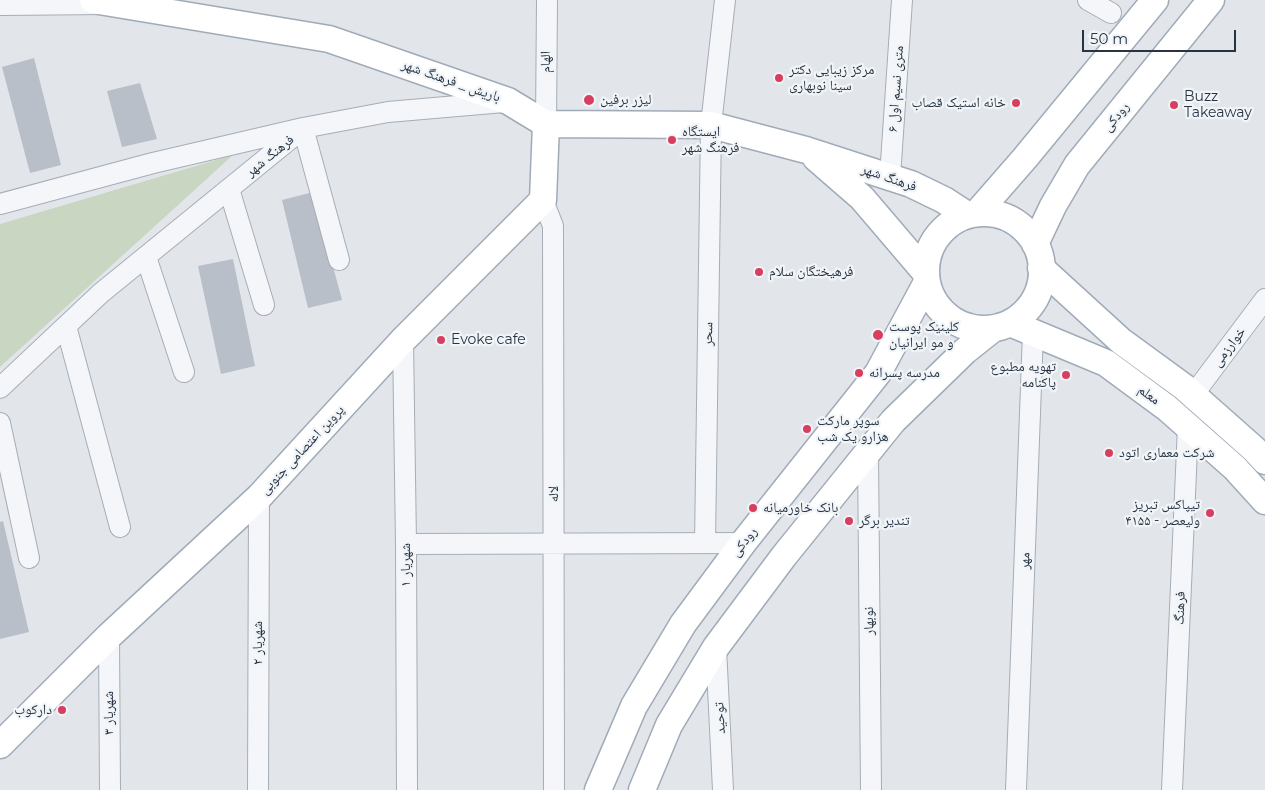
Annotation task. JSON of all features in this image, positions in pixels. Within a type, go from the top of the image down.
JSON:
[{"type":"main road","points":[[972,214],[1031,151],[1155,0]]},
{"type":"main road","name":"رودکی","points":[[1038,256],[1053,206],[1077,165],[1211,0]]},
{"type":"main road","name":"باریش _ فرهنگ شهر","points":[[103,2],[329,39],[508,101],[546,124]]},
{"type":"main road","points":[[543,200],[546,124],[711,125],[806,150],[862,198],[926,278],[932,296],[940,309],[951,319],[964,326],[979,329],[1012,328]]},
{"type":"main road","name":"فرهنگ شهر","points":[[806,150],[911,184],[972,214]]},
{"type":"main road","name":"پروین اعتصامی جنوبی","points":[[0,745],[109,636],[259,497],[403,340],[543,200]]},
{"type":"main road","points":[[642,790],[669,724],[716,646],[784,556],[893,421],[965,351],[1012,328],[1037,294],[1040,281],[1038,256],[1027,233],[1016,223],[991,213],[972,214],[955,220],[936,237],[927,261],[926,278]]},
{"type":"main road","name":"معلم","points":[[1038,256],[1121,341],[1184,387],[1265,461]]},
{"type":"main road","name":"رودکى","points":[[598,790],[634,706],[683,624],[743,543],[878,373],[926,278]]},
{"type":"main road","name":"معلم","points":[[1012,328],[1106,363],[1188,426],[1235,468],[1265,501]]},
{"type":"main road","points":[[665,654],[697,679]]},
{"type":"street","name":"الهام","points":[[546,124],[547,0]]},
{"type":"street","name":"سحر","points":[[704,543],[711,125],[725,0]]},
{"type":"street","name":"۶ متری نسیم اول","points":[[890,177],[902,0]]},
{"type":"street","points":[[1088,0],[1111,13]]},
{"type":"street","points":[[0,5],[103,2]]},
{"type":"street","points":[[340,260],[303,128],[388,112],[508,101]]},
{"type":"street","name":"فرهنگ شهر","points":[[0,388],[101,293],[303,128]]},
{"type":"street","name":"فرهنگ شهر","points":[[0,204],[153,163],[303,128]]},
{"type":"street","points":[[229,189],[264,304]]},
{"type":"street","name":"لاله","points":[[543,200],[553,226],[554,790]]},
{"type":"street","points":[[146,256],[184,372]]},
{"type":"street","name":"خوارزمی","points":[[1193,395],[1265,299]]},
{"type":"street","points":[[66,326],[120,527]]},
{"type":"street","name":"مهر","points":[[1012,328],[1016,790]]},
{"type":"street","name":"شهریار ۱","points":[[403,340],[407,790]]},
{"type":"street","points":[[0,423],[29,558]]},
{"type":"street","name":"فرهنگ","points":[[1172,790],[1188,426]]},
{"type":"street","name":"نوبهار","points":[[868,452],[871,790]]},
{"type":"street","name":"شهریار ۲","points":[[258,790],[259,497]]},
{"type":"street","points":[[406,544],[743,543]]},
{"type":"street","name":"شهریار ۳","points":[[109,636],[110,790]]},
{"type":"street","name":"توحید","points":[[716,646],[724,790]]},
{"type":"green space","points":[[233,155],[0,367],[0,224]]},
{"type":"building","points":[[34,58],[61,165],[30,173],[2,67]]},
{"type":"building","points":[[140,83],[157,139],[122,147],[107,91]]},
{"type":"building","points":[[313,192],[342,300],[308,308],[282,200]]},
{"type":"building","points":[[233,259],[255,366],[221,374],[198,266]]},
{"type":"building","points":[[3,521],[29,632],[0,639],[0,522]]},
{"type":"place","name":"مرکز زیبایی دکتر سینا نوبهاری","points":[[779,78]]},
{"type":"place","name":"لیزر برفین","points":[[589,100]]},
{"type":"place","name":"خانه استیک قصاب","points":[[1016,103]]},
{"type":"place","name":"Buzz Takeaway","points":[[1174,105]]},
{"type":"place","name":"ایستگاه فرهنگ شهر","points":[[672,140]]},
{"type":"place","name":"فرهیختگان سلام","points":[[759,272]]},
{"type":"place","name":"کلینیک پوست و مو ایرانیان","points":[[878,335]]},
{"type":"place","name":"Evoke cafe","points":[[441,340]]},
{"type":"place","name":"مدرسه پسرانه","points":[[859,373]]},
{"type":"place","name":"تهویه مطبوع پاکنامه","points":[[1066,375]]},
{"type":"place","name":"سوپر مارکت هزارو یک شب","points":[[807,429]]},
{"type":"place","name":"شرکت معماری اتود","points":[[1109,453]]},
{"type":"place","name":"بانک خاورمیانه","points":[[753,508]]},
{"type":"place","name":"تیپاکس تبریز ولیعصر - ۴۱۵۵","points":[[1210,513]]},
{"type":"place","name":"تندیر برگر","points":[[849,521]]},
{"type":"place","name":"دارکوب","points":[[62,710]]}]
